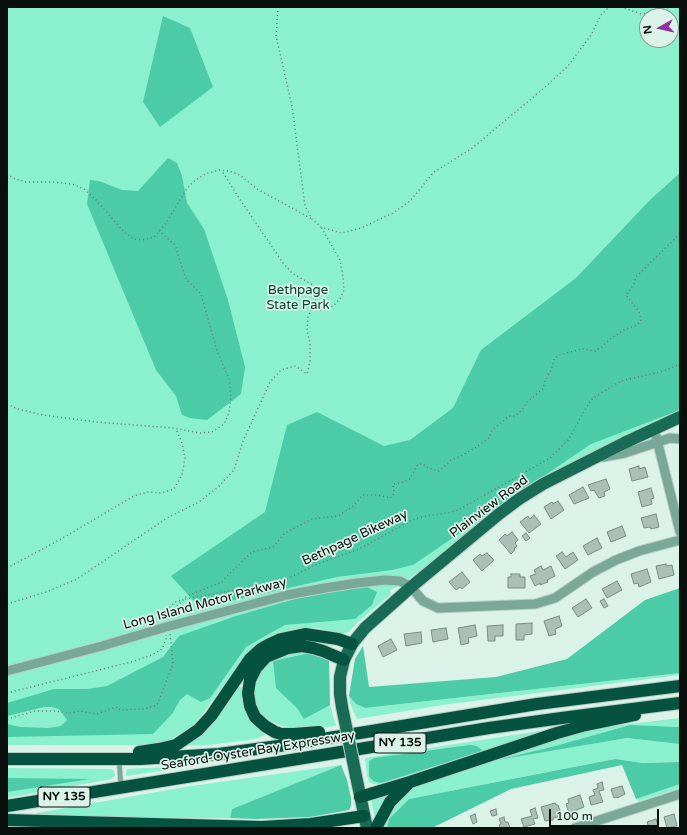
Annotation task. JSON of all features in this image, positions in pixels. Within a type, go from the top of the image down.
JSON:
[{"type":"highway","points":[[86,759],[159,749],[176,745],[198,730],[207,720],[250,659],[261,649],[274,642],[296,635],[312,635],[338,639],[352,644]]},
{"type":"highway","points":[[344,660],[323,651],[302,646],[288,648],[273,653],[260,662],[252,673],[248,686],[250,706],[260,722],[270,730],[282,734],[366,732]]},
{"type":"highway","name":"Seaford-Oyster Bay Expressway","points":[[7,759],[167,758],[219,754],[537,704],[680,686]]},
{"type":"highway","points":[[360,797],[557,733],[582,726],[619,719],[678,703]]},
{"type":"highway","name":"Seaford-Oyster Bay Expressway","points":[[7,806],[489,728],[678,703]]},
{"type":"highway","points":[[376,828],[390,802],[410,782]]},
{"type":"highway","points":[[7,820],[262,826],[303,824],[364,816]]},
{"type":"main road","name":"Plainview Road","points":[[367,828],[342,707],[340,685],[344,660],[352,644],[365,628],[411,587],[519,499],[544,484],[654,428],[680,417]]},
{"type":"street","points":[[654,428],[680,532]]},
{"type":"street","points":[[594,459],[658,443],[670,438],[680,439]]},
{"type":"street","points":[[411,587],[423,601],[438,608],[535,604],[555,598],[593,572],[616,560],[639,551],[680,540]]},
{"type":"street","name":"Long Island Motor Parkway","points":[[7,671],[102,646],[167,626],[287,595],[385,580],[395,580],[411,587]]},
{"type":"street","points":[[575,828],[680,794]]},
{"type":"lane","points":[[119,759],[122,787]]},
{"type":"path","points":[[278,7],[276,36],[292,106],[305,206],[312,219]]},
{"type":"path","points":[[321,227],[341,233],[361,228],[393,213],[405,205],[434,172],[471,149],[543,89],[568,66],[591,35],[601,15],[609,7]]},
{"type":"path","points":[[621,7],[641,14],[660,11],[669,7]]},
{"type":"path","points":[[7,604],[46,592],[76,580],[168,518],[199,502],[218,487],[234,470],[243,441],[270,382],[281,370],[295,366],[307,374],[310,362],[310,343],[307,332],[308,317],[312,310],[316,296],[314,286],[292,273],[284,263],[241,201],[222,170]]},
{"type":"path","points":[[7,174],[13,178],[26,182],[72,184],[84,189],[96,200],[125,233],[134,239],[142,240],[154,237],[166,223],[186,190],[193,182],[205,174],[222,170],[240,175],[257,189],[312,219],[321,227],[340,260],[344,290],[340,299],[333,306],[323,310],[312,310]]},
{"type":"path","points":[[7,404],[18,409],[43,415],[96,422],[176,429],[200,433],[212,432],[224,424],[229,413],[232,396],[229,379],[217,351],[201,294],[186,278],[175,245],[159,231]]},
{"type":"path","points":[[7,693],[131,662],[152,655],[162,649],[166,639],[168,620],[172,610],[187,596],[222,582],[252,552],[273,547],[285,533],[312,519],[338,516],[352,507],[363,495],[378,495],[390,498],[393,496],[394,492],[393,484],[401,483],[410,479],[418,464],[423,464],[428,468],[439,471],[451,460],[475,448],[489,438],[492,430],[509,416],[515,416],[522,410],[527,402],[543,389],[545,381],[552,368],[554,359],[559,355],[582,349],[595,351],[602,347],[610,339],[641,321],[639,312],[626,295],[634,284],[636,277],[680,234]]},
{"type":"path","name":"Bethpage Bikeway","points":[[184,599],[283,581],[315,565],[359,549],[412,520],[458,510],[550,458],[568,440],[590,400],[596,396],[621,381],[664,372],[680,364]]},
{"type":"path","points":[[7,568],[61,539],[134,496],[147,492],[162,493],[174,489],[182,475],[185,458],[182,443],[176,429]]},
{"type":"path","points":[[7,719],[35,711],[69,713],[80,711],[97,714],[118,707],[120,710],[144,709],[157,704],[174,664],[167,626]]},
{"type":"green space","name":"Bethpage State Park","points":[[7,7],[680,7],[680,417],[531,489],[399,586],[390,590],[391,594],[357,623],[349,632],[339,635],[318,628],[295,629],[281,632],[255,645],[246,654],[202,715],[188,730],[167,741],[150,745],[7,745]],"holes":[[[318,609],[322,621],[285,625],[246,647],[239,630]]]},
{"type":"green space","points":[[163,16],[190,28],[213,87],[160,127],[143,102]]},
{"type":"green space","points":[[168,158],[177,163],[182,176],[187,203],[204,229],[228,300],[245,367],[241,394],[207,420],[190,418],[182,415],[176,396],[156,370],[87,204],[90,180],[99,181],[122,190],[138,191]]},
{"type":"green space","points":[[680,173],[680,410],[591,444],[413,565],[392,570],[337,577],[200,608],[171,576],[265,512],[287,425],[317,412],[384,446],[410,440],[453,408],[481,350],[576,278],[650,200]]},
{"type":"green space","points":[[365,586],[377,592],[372,605],[355,619],[285,625],[246,647],[210,698],[201,702],[187,694],[180,700],[172,714],[153,734],[7,737],[7,724],[20,727],[48,728],[61,726],[67,720],[59,709],[52,707],[44,707],[7,716],[7,703],[54,689],[87,689],[107,686],[163,657],[179,636],[236,616],[305,596]]},
{"type":"green space","points":[[680,588],[680,673],[365,708],[356,704],[349,696],[355,659],[363,646],[369,687],[496,677],[567,659],[645,600]]},
{"type":"green space","points":[[291,652],[310,653],[329,660],[330,705],[336,726],[304,729],[282,726],[262,717],[254,698],[256,677],[267,662]]},
{"type":"green space","points":[[310,653],[329,660],[330,705],[304,719],[297,708],[276,688],[273,661]]},
{"type":"green space","points":[[680,673],[680,675],[442,705],[357,719],[350,703],[349,696],[356,704],[365,708]]},
{"type":"green space","points":[[237,686],[243,688],[257,726],[265,735],[255,739],[209,745],[183,746]]},
{"type":"green space","points":[[680,718],[680,727],[630,725],[505,758],[627,738],[680,744],[680,762],[643,763],[615,759],[409,799],[389,819],[387,828],[382,828],[389,809],[422,782],[497,760],[587,729]]},
{"type":"green space","points":[[630,725],[680,727],[680,744],[627,738],[497,760],[555,746]]},
{"type":"green space","points":[[546,730],[545,732],[396,781],[373,784],[369,782],[367,775],[365,758]]},
{"type":"green space","points":[[470,745],[477,746],[483,751],[381,783],[373,781],[369,776],[369,761],[374,758]]},
{"type":"green space","points":[[615,759],[643,763],[680,762],[680,784],[636,799],[622,765],[511,789],[432,828],[387,828],[389,819],[409,799]]},
{"type":"green space","points":[[341,765],[232,809],[230,818],[39,817],[34,815],[37,813],[185,787]]},
{"type":"green space","points":[[341,765],[347,780],[351,798],[351,806],[349,810],[310,817],[256,819],[230,818],[232,809]]},
{"type":"green space","points":[[187,767],[127,776],[126,774],[127,769]]},
{"type":"green space","points":[[7,768],[111,769],[114,771],[115,775],[113,778],[107,780],[7,798]]},
{"type":"green space","points":[[7,778],[90,779],[7,792]]},
{"type":"green space","points":[[680,784],[680,788],[639,801],[636,799]]},
{"type":"green space","points":[[396,789],[375,818],[371,800],[374,799],[373,796]]},
{"type":"building","points":[[639,466],[639,469],[645,467],[648,477],[632,481],[629,469]]},
{"type":"building","points":[[606,479],[610,489],[604,492],[605,496],[599,498],[594,490],[591,491],[588,485]]},
{"type":"building","points":[[583,487],[589,498],[574,504],[569,495]]},
{"type":"building","points":[[651,488],[654,498],[651,499],[652,504],[642,507],[638,492]]},
{"type":"building","points":[[558,501],[564,510],[551,519],[544,507],[552,502],[553,504]]},
{"type":"building","points":[[656,514],[659,527],[651,529],[650,527],[644,528],[641,518]]},
{"type":"building","points":[[534,515],[541,524],[529,533],[520,522],[528,516],[530,519]]},
{"type":"building","points":[[622,526],[626,536],[611,542],[607,532]]},
{"type":"building","points":[[512,532],[518,540],[515,543],[517,546],[514,549],[515,550],[511,554],[499,540],[505,534],[507,536]]},
{"type":"building","points":[[526,533],[530,538],[526,541],[522,536]]},
{"type":"building","points":[[597,538],[602,548],[588,555],[583,546]]},
{"type":"building","points":[[562,552],[566,557],[573,552],[578,560],[565,569],[556,556]]},
{"type":"building","points":[[487,553],[494,560],[482,571],[473,560],[480,554],[482,556]]},
{"type":"building","points":[[666,564],[666,566],[672,565],[674,575],[659,579],[656,566]]},
{"type":"building","points":[[541,566],[543,570],[551,566],[555,576],[547,580],[548,582],[540,585],[540,583],[535,586],[530,576],[536,574],[534,570]]},
{"type":"building","points":[[647,569],[651,582],[639,587],[638,583],[634,584],[631,574]]},
{"type":"building","points":[[462,572],[470,582],[462,589],[460,587],[456,590],[449,582]]},
{"type":"building","points":[[511,574],[520,574],[520,577],[525,577],[525,588],[508,588],[508,577],[511,577]]},
{"type":"building","points":[[617,581],[622,590],[607,598],[602,589]]},
{"type":"building","points":[[586,599],[592,608],[578,617],[572,608]]},
{"type":"building","points":[[604,599],[608,606],[604,608],[600,601]]},
{"type":"building","points":[[559,616],[562,626],[555,629],[556,634],[549,636],[544,621]]},
{"type":"building","points":[[532,623],[532,634],[524,635],[524,640],[516,640],[516,624]]},
{"type":"building","points":[[475,625],[477,636],[468,638],[469,643],[461,645],[458,628]]},
{"type":"building","points":[[503,625],[503,636],[495,636],[495,641],[488,641],[487,626]]},
{"type":"building","points":[[446,628],[448,639],[433,642],[431,630]]},
{"type":"building","points":[[421,632],[422,643],[406,646],[404,634]]},
{"type":"building","points":[[391,639],[397,650],[383,657],[378,646]]},
{"type":"building","points":[[602,782],[604,790],[599,791],[603,802],[591,805],[589,797],[595,795],[593,790],[598,788],[597,784]]},
{"type":"building","points":[[622,786],[625,794],[614,798],[611,789]]},
{"type":"building","points":[[580,795],[584,807],[569,813],[566,804],[569,803],[568,799]]},
{"type":"building","points":[[555,803],[558,805],[562,816],[553,818],[553,820],[545,821],[541,807]]},
{"type":"building","points":[[535,808],[538,818],[533,819],[535,824],[524,827],[521,819],[532,816],[530,810]]},
{"type":"building","points":[[496,809],[497,815],[492,816],[490,811]]},
{"type":"building","points":[[475,814],[477,822],[473,824],[470,816]]},
{"type":"building","points":[[674,814],[677,826],[667,828],[664,817]]},
{"type":"building","points":[[504,817],[505,822],[508,822],[510,828],[500,828],[499,825],[501,824],[499,819]]},
{"type":"building","points":[[656,819],[659,828],[649,828],[647,822]]}]
